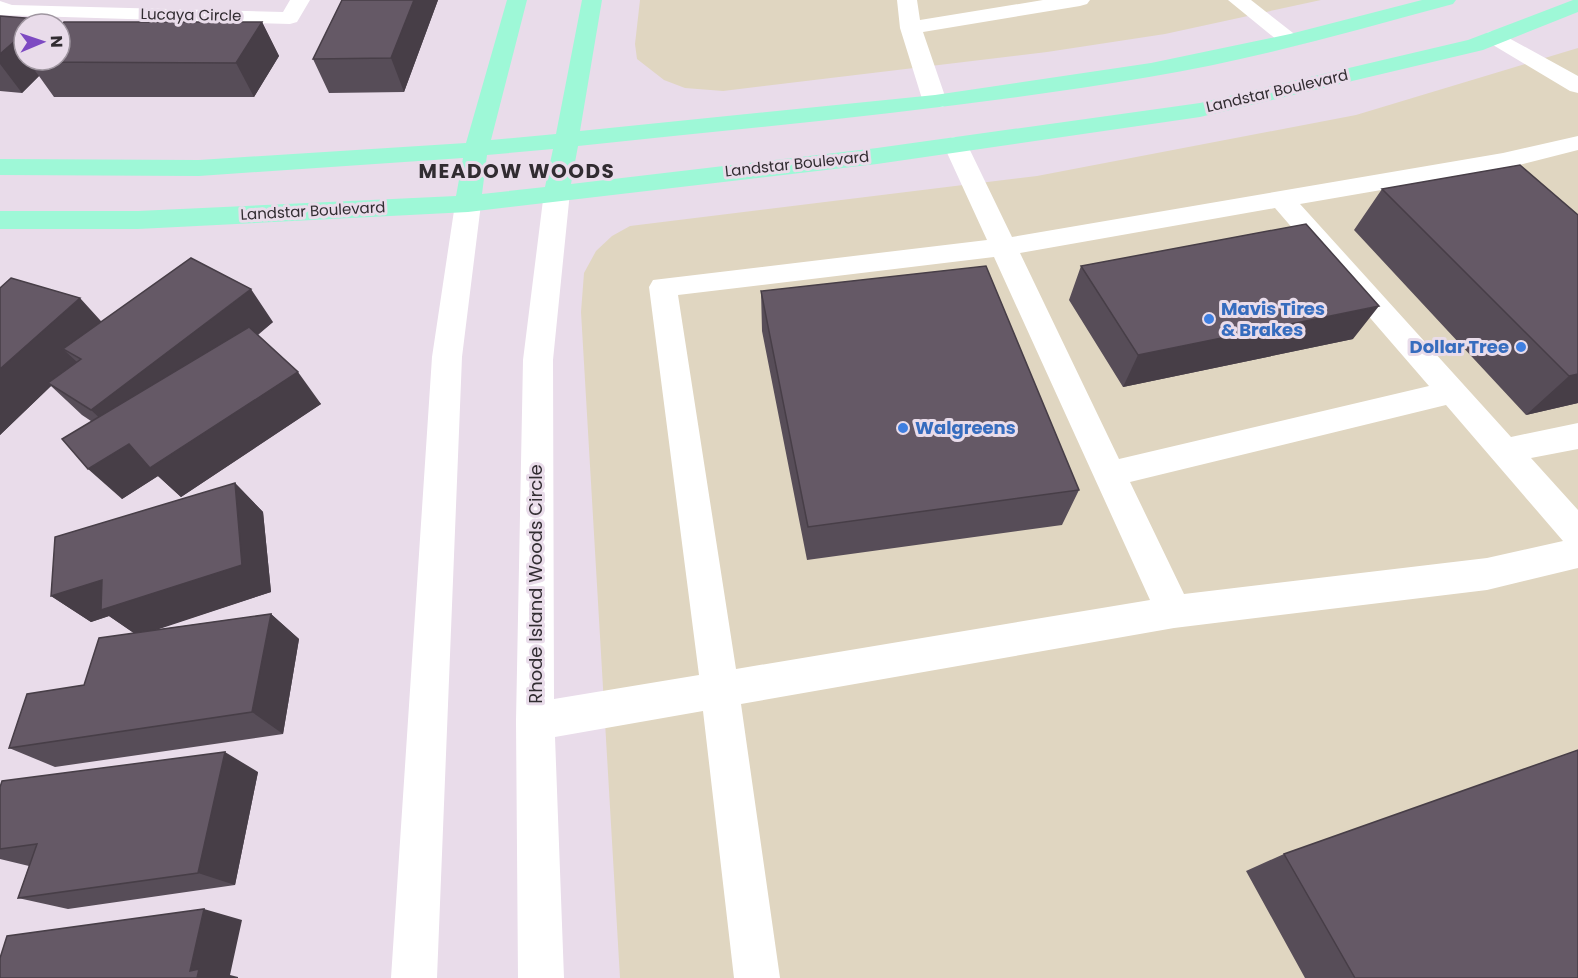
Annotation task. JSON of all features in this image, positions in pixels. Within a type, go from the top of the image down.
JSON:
[{"type":"main road","points":[[468,204],[476,150],[517,0]]},
{"type":"main road","points":[[556,192],[592,0]]},
{"type":"main road","points":[[0,167],[199,168],[476,150],[935,102],[1151,70],[1291,40],[1446,0]]},
{"type":"main road","name":"Landstar Boulevard","points":[[0,220],[138,220],[468,204],[955,144],[1200,110],[1475,45],[1578,5]]},
{"type":"street","name":"Lucaya Circle","points":[[0,7],[8,11],[290,18],[300,0]]},
{"type":"street","points":[[907,0],[911,28],[935,102]]},
{"type":"street","points":[[1238,0],[1291,40]]},
{"type":"street","points":[[911,28],[1064,1]]},
{"type":"street","points":[[1496,37],[1578,86]]},
{"type":"street","points":[[757,978],[720,689],[663,287],[1003,247],[1503,161],[1578,143]]},
{"type":"street","points":[[955,144],[1174,612]]},
{"type":"street","points":[[1503,161],[1531,182]]},
{"type":"street","name":"Rhode Island Woods Circle","points":[[541,978],[535,721],[537,360],[556,192]]},
{"type":"street","points":[[1281,199],[1578,534]]},
{"type":"street","points":[[414,978],[447,357],[468,204]]},
{"type":"street","points":[[1110,474],[1452,392]]},
{"type":"street","points":[[1504,451],[1578,436]]},
{"type":"street","points":[[535,721],[1174,612],[1487,574],[1578,553]]},
{"type":"shaded area","points":[[640,0],[1321,0],[1165,34],[1047,52],[723,91],[685,88],[664,80],[637,59],[635,44]]},
{"type":"shaded area","points":[[1578,48],[1578,978],[620,978],[581,312],[584,273],[596,251],[612,236],[630,226],[1037,176],[1356,115]]},
{"type":"building","points":[[342,0],[414,0],[391,58],[313,59]]},
{"type":"building","points":[[0,16],[12,17],[12,44],[0,54]]},
{"type":"building","points":[[72,22],[262,22],[236,63],[72,62]]},
{"type":"building","points":[[1520,165],[1578,215],[1578,374],[1569,376],[1382,189]]},
{"type":"building","points":[[1306,224],[1379,306],[1138,355],[1081,266]]},
{"type":"building","points":[[191,258],[251,289],[91,410],[48,383],[81,359],[63,349]]},
{"type":"building","name":"Walgreens","points":[[986,266],[1079,490],[808,527],[761,291]]},
{"type":"building","points":[[11,278],[80,298],[0,369],[0,288]]},
{"type":"building","points":[[249,327],[298,372],[150,468],[129,444],[88,469],[62,439]]},
{"type":"building","points":[[235,483],[242,565],[101,610],[102,580],[51,596],[55,537]]},
{"type":"building","points":[[271,614],[252,712],[9,748],[27,694],[84,685],[99,638]]},
{"type":"building","points":[[1578,750],[1578,978],[1355,978],[1284,854]]},
{"type":"building","points":[[225,752],[198,873],[18,898],[37,844],[0,849],[0,787],[2,781]]},
{"type":"building","points":[[204,909],[190,971],[199,969],[197,978],[0,978],[0,958],[7,936]]},
{"type":"place","name":"Mavis Tires & Brakes","points":[[1209,319]]},
{"type":"place","name":"Dollar Tree","points":[[1521,347]]},
{"type":"place","name":"Walgreens","points":[[903,428]]},
{"type":"district","name":"MEADOW WOODS","points":[[517,171]]}]
